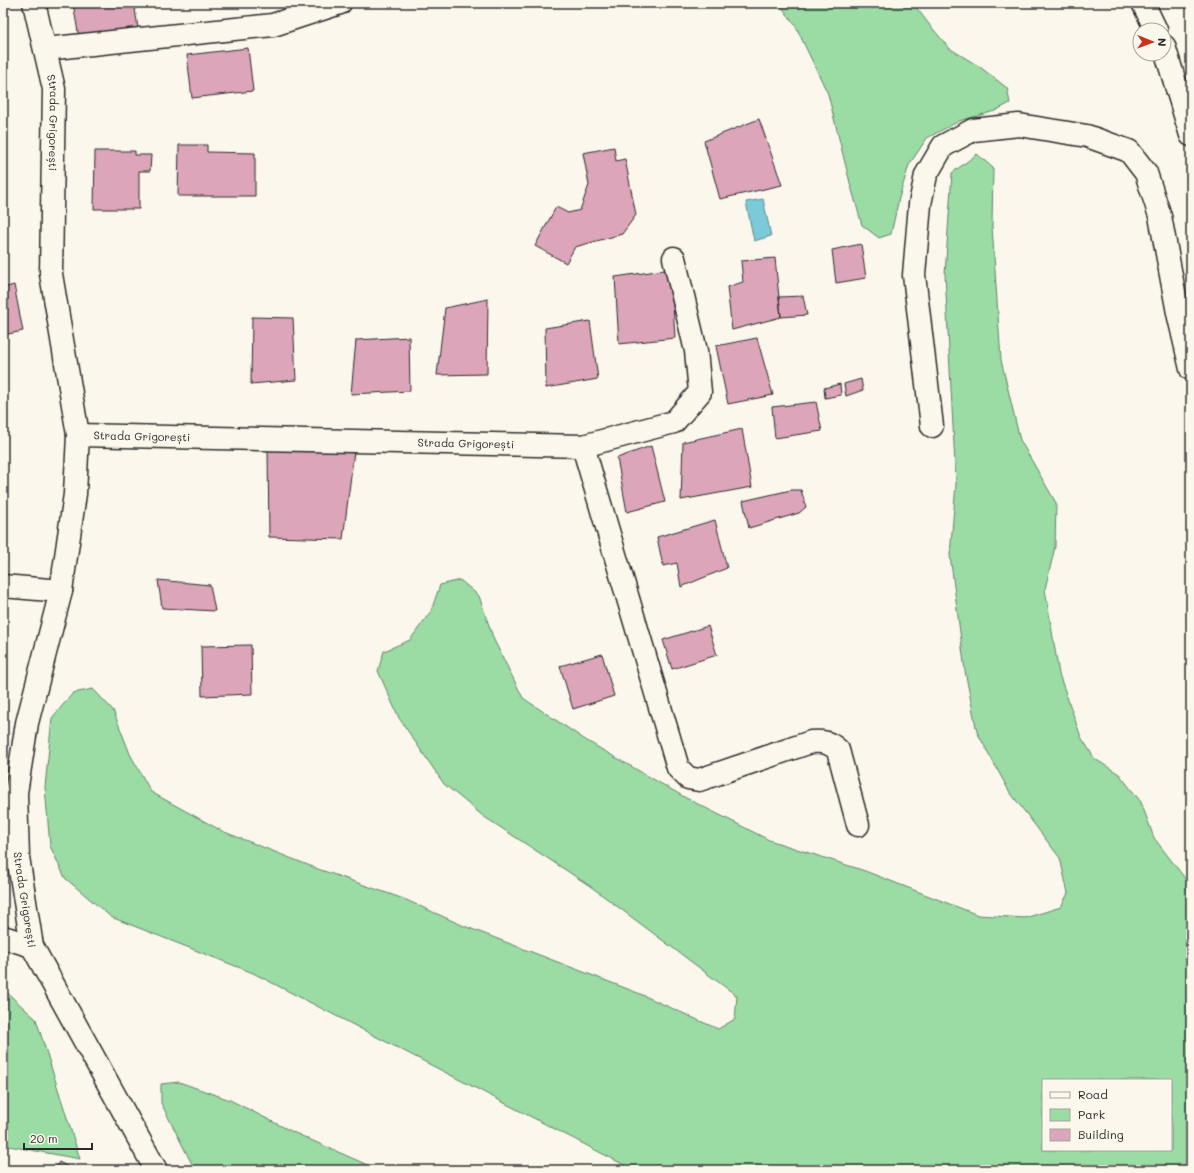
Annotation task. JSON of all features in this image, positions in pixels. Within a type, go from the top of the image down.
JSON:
[{"type":"street","name":"Strada Grigorești","points":[[34,3],[54,89],[51,274],[78,435],[75,494],[61,590],[27,723],[16,793],[18,857],[32,946],[156,1170]]},
{"type":"street","points":[[45,49],[272,25],[340,3]]},
{"type":"street","points":[[1143,3],[1152,22]]},
{"type":"street","points":[[1169,62],[1191,134]]},
{"type":"street","points":[[932,426],[914,275],[920,204],[926,175],[943,146],[974,130],[1020,124],[1087,136],[1129,151],[1146,173],[1160,216],[1178,313],[1191,370]]},
{"type":"street","name":"Strada Grigorești","points":[[78,435],[583,446],[674,422],[700,392],[696,350],[674,258]]},
{"type":"street","points":[[583,446],[678,768],[688,778],[699,780],[811,742],[823,741],[831,743],[838,750],[858,825]]},
{"type":"street","points":[[3,586],[61,590]]},
{"type":"street","points":[[3,937],[32,946]]},
{"type":"green space","points":[[779,3],[913,3],[949,48],[980,67],[1007,88],[1010,103],[995,111],[959,121],[927,138],[909,165],[899,198],[891,234],[879,238],[862,225],[828,94],[795,25]]},
{"type":"green space","points":[[977,154],[993,168],[992,226],[1001,360],[1020,440],[1056,503],[1055,547],[1045,589],[1059,674],[1081,737],[1095,759],[1119,774],[1141,802],[1154,838],[1191,886],[1191,1170],[634,1170],[253,973],[111,917],[65,878],[50,846],[45,787],[52,718],[73,693],[93,689],[113,710],[130,754],[151,792],[222,831],[318,869],[404,899],[464,926],[638,993],[718,1029],[735,1019],[737,996],[590,886],[483,816],[444,784],[399,718],[378,671],[384,651],[410,640],[431,611],[440,585],[460,580],[479,596],[494,640],[523,698],[587,741],[686,798],[769,840],[865,871],[978,915],[1025,918],[1061,907],[1068,893],[1060,858],[1009,791],[977,732],[965,671],[950,555],[956,484],[945,274],[952,173]]},
{"type":"green space","points":[[3,989],[36,1019],[80,1159],[3,1145]]},
{"type":"green space","points":[[179,1082],[230,1100],[295,1133],[379,1170],[195,1170],[161,1103],[161,1084]]},
{"type":"water","points":[[763,199],[771,236],[754,241],[746,202]]},
{"type":"building","points":[[73,3],[134,3],[138,28],[79,38]]},
{"type":"building","points":[[248,48],[253,91],[192,98],[187,55]]},
{"type":"building","points":[[759,119],[782,185],[720,199],[704,141]]},
{"type":"building","points":[[179,145],[207,145],[207,152],[255,153],[255,196],[178,196]]},
{"type":"building","points":[[614,147],[616,161],[625,159],[636,215],[622,234],[575,247],[566,263],[535,246],[556,207],[568,213],[580,210],[589,185],[583,153]]},
{"type":"building","points":[[95,151],[135,151],[135,155],[151,155],[150,171],[139,171],[139,209],[94,209]]},
{"type":"building","points":[[861,244],[866,278],[836,283],[832,250]]},
{"type":"building","points":[[775,258],[781,317],[732,330],[727,287],[743,282],[741,261]]},
{"type":"building","points":[[671,269],[675,338],[619,344],[615,277]]},
{"type":"building","points":[[14,285],[23,331],[3,335],[3,288]]},
{"type":"building","points":[[803,296],[807,315],[781,317],[779,297]]},
{"type":"building","points":[[488,299],[487,374],[437,375],[445,308]]},
{"type":"building","points":[[252,317],[293,318],[296,380],[251,384]]},
{"type":"building","points":[[590,321],[598,379],[546,388],[545,328]]},
{"type":"building","points":[[409,337],[410,391],[351,394],[356,340]]},
{"type":"building","points":[[757,338],[773,395],[728,404],[716,346]]},
{"type":"building","points":[[861,379],[863,390],[846,396],[844,384]]},
{"type":"building","points":[[840,384],[841,395],[825,398],[824,388]]},
{"type":"building","points":[[816,402],[822,431],[775,438],[772,407]]},
{"type":"building","points":[[742,429],[752,487],[681,500],[683,442]]},
{"type":"building","points":[[651,446],[665,502],[627,512],[617,458]]},
{"type":"building","points":[[268,450],[354,451],[343,539],[269,537]]},
{"type":"building","points":[[791,490],[801,490],[806,507],[799,513],[749,528],[743,501]]},
{"type":"building","points":[[715,520],[727,568],[681,587],[677,563],[663,566],[657,537]]},
{"type":"building","points":[[158,580],[210,585],[215,611],[162,608]]},
{"type":"building","points":[[708,626],[717,655],[672,669],[663,640]]},
{"type":"building","points":[[251,645],[252,694],[202,696],[201,646]]},
{"type":"building","points":[[602,654],[614,696],[573,709],[560,666]]},
{"type":"building","points":[[59,1162],[74,1170],[54,1170]]}]
